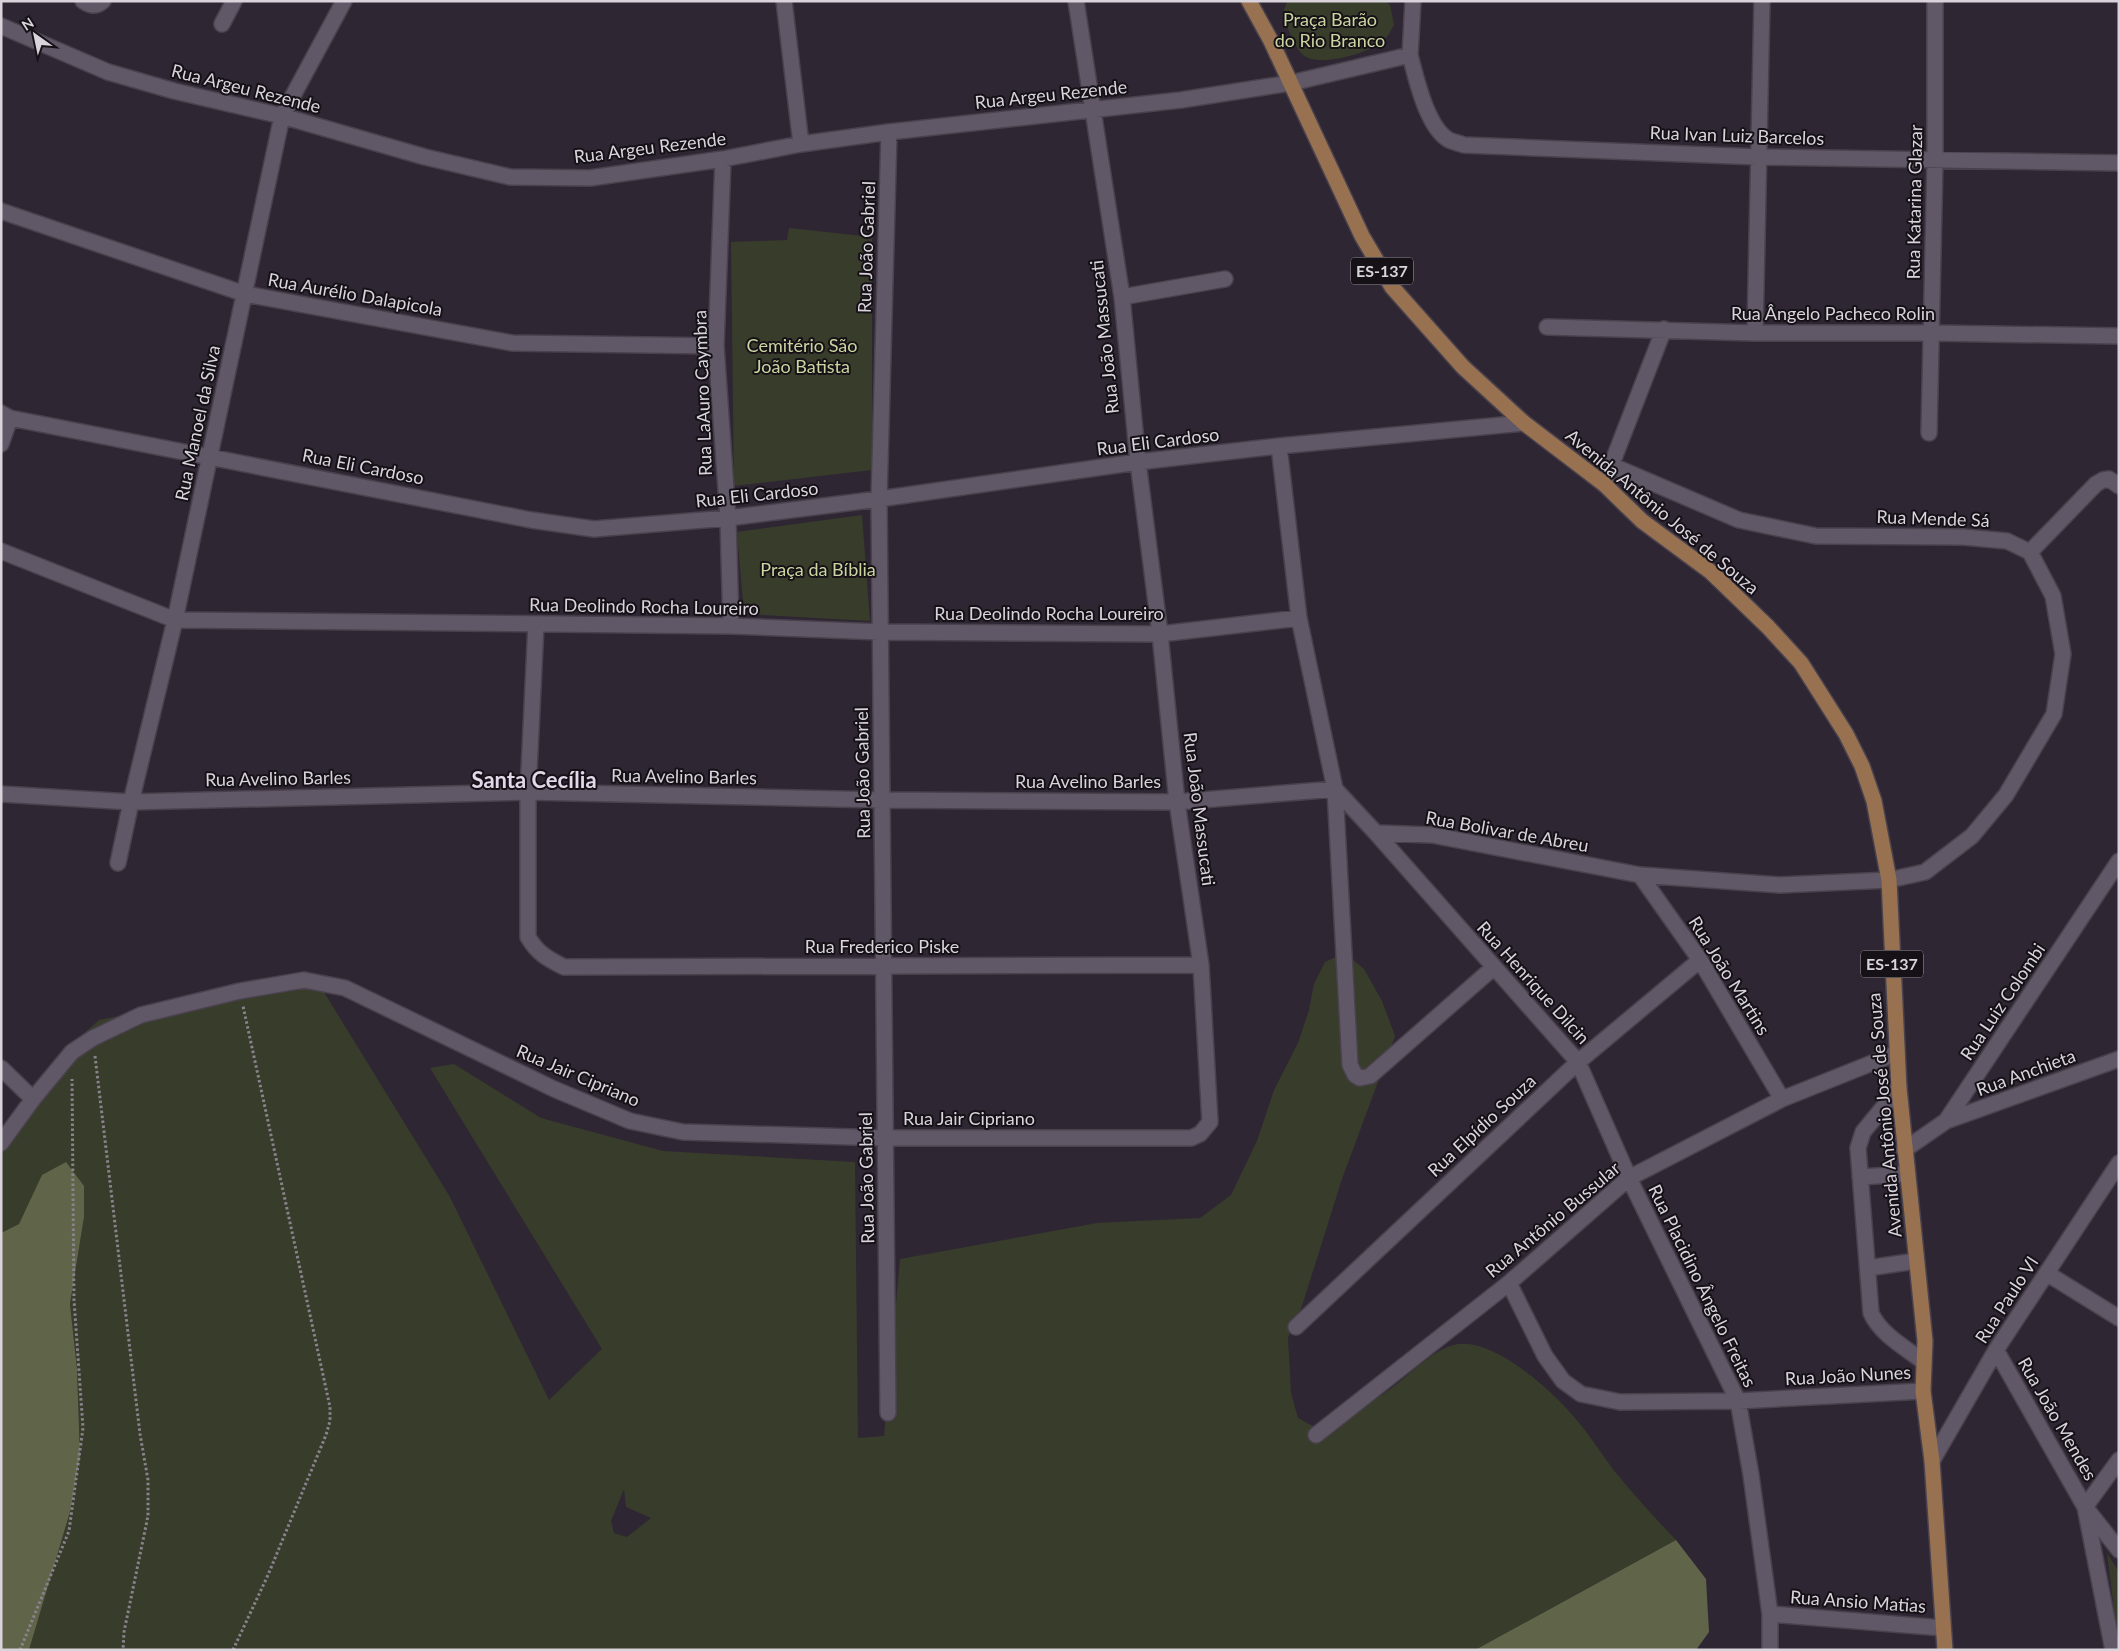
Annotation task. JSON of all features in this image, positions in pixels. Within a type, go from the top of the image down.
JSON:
[{"type":"main road","name":"ES-137","points":[[1249,1],[1272,42],[1362,236],[1392,287],[1463,367],[1524,422]]},
{"type":"main road","name":"Avenida Antônio José de Souza","points":[[1524,422],[1604,484],[1642,521],[1711,572],[1768,627],[1801,663],[1846,734],[1862,766],[1874,801],[1888,880],[1896,1053],[1906,1174],[1925,1340],[1923,1391],[1932,1461],[1945,1650]]},
{"type":"street","points":[[83,1],[89,6],[98,5],[103,1]]},
{"type":"street","points":[[222,24],[234,1]]},
{"type":"street","name":"Rua Manoel da Silva","points":[[118,863],[175,620],[282,116],[344,1]]},
{"type":"street","points":[[784,1],[801,144]]},
{"type":"street","name":"Rua João Massucati","points":[[1076,1],[1122,297],[1138,462],[1160,634],[1177,802],[1201,965],[1210,1122],[1200,1134],[1191,1138]]},
{"type":"street","points":[[1291,83],[1410,56],[1413,1]]},
{"type":"street","points":[[1755,333],[1762,1]]},
{"type":"street","name":"Rua Katarina Glazar","points":[[1929,434],[1935,159],[1935,1]]},
{"type":"street","name":"Rua Argeu Rezende","points":[[1,26],[108,72],[174,91],[282,116],[424,158],[510,177],[590,178],[723,159],[801,144],[889,132],[1181,100],[1291,83]]},
{"type":"street","name":"Rua Ivan Luiz Barcelos","points":[[1410,56],[1422,100],[1437,128],[1448,139],[1464,145],[1759,157],[2119,163]]},
{"type":"street","name":"Rua João Gabriel","points":[[888,1413],[879,499],[889,132]]},
{"type":"street","name":"Rua LaAuro Caymbra","points":[[723,159],[716,346],[728,518],[731,626]]},
{"type":"street","name":"Rua Aurélio Dalapicola","points":[[1,211],[245,294],[512,343],[716,346]]},
{"type":"street","points":[[1122,297],[1225,279]]},
{"type":"street","name":"Rua Ângelo Pacheco Rolin","points":[[1546,327],[1755,333],[2119,336]]},
{"type":"street","points":[[1604,484],[1613,466],[1664,330]]},
{"type":"street","points":[[1,444],[6,416]]},
{"type":"street","name":"Rua Eli Cardoso","points":[[6,416],[532,520],[594,529],[728,518],[879,499],[1138,462],[1524,422]]},
{"type":"street","points":[[1279,446],[1299,618],[1335,789],[1350,1064],[1355,1075],[1360,1078],[1370,1076],[1494,967]]},
{"type":"street","name":"Rua Mende Sá","points":[[1613,466],[1740,520],[1816,536],[1963,537],[2007,541],[2030,552]]},
{"type":"street","points":[[1888,880],[1925,872],[1972,836],[2006,795],[2054,714],[2063,654],[2054,596],[2030,552],[2096,484],[2109,479],[2119,486]]},
{"type":"street","name":"Rua Deolindo Rocha Loureiro","points":[[1,550],[175,620],[731,626],[880,632],[1160,634],[1299,618]]},
{"type":"street","points":[[528,792],[536,624]]},
{"type":"street","points":[[1335,789],[1376,833]]},
{"type":"street","name":"Rua Avelino Barles","points":[[1,794],[131,802],[528,792],[882,800],[1177,802],[1335,789]]},
{"type":"street","name":"Rua Frederico Piske","points":[[528,792],[528,937],[534,948],[544,957],[564,968],[1201,965]]},
{"type":"street","name":"Rua Bolivar de Abreu","points":[[1376,833],[1432,835],[1640,875],[1780,885],[1888,880]]},
{"type":"street","name":"Rua Henrique Dilcin","points":[[1376,833],[1578,1062],[1629,1178]]},
{"type":"street","name":"Rua Luiz Colombi","points":[[1904,1150],[1946,1121],[2119,861]]},
{"type":"street","name":"Rua João Martins","points":[[1640,875],[1700,960],[1782,1099]]},
{"type":"street","name":"Rua Elpídio Souza","points":[[1296,1327],[1578,1062],[1700,960]]},
{"type":"street","name":"Rua Jair Cipriano","points":[[1,1143],[72,1052],[93,1038],[141,1015],[240,990],[304,980],[345,988],[554,1089],[630,1121],[683,1132],[885,1138],[1191,1138]]},
{"type":"street","name":"Rua Antônio Bussular","points":[[1316,1435],[1509,1283],[1629,1178],[1782,1099],[1896,1053]]},
{"type":"street","name":"Rua Anchieta","points":[[1946,1121],[2119,1060]]},
{"type":"street","points":[[1,1068],[34,1099]]},
{"type":"street","points":[[1899,1088],[1863,1132],[1859,1140],[1860,1177],[1871,1313],[1885,1332],[1924,1362]]},
{"type":"street","name":"Rua Paulo VI","points":[[1932,1461],[1996,1350],[2048,1274],[2119,1163]]},
{"type":"street","points":[[1860,1177],[1906,1174]]},
{"type":"street","name":"Rua Placidino Ângelo Freitas","points":[[1629,1178],[1738,1401],[1751,1475],[1770,1614],[1770,1650]]},
{"type":"street","points":[[1868,1268],[1916,1261]]},
{"type":"street","points":[[2048,1274],[2119,1318]]},
{"type":"street","name":"Rua João Nunes","points":[[1509,1283],[1545,1356],[1563,1381],[1581,1394],[1620,1402],[1738,1401],[1923,1391]]},
{"type":"street","name":"Rua João Mendes","points":[[1996,1350],[2086,1507],[2119,1550]]},
{"type":"street","points":[[2086,1507],[2119,1460]]},
{"type":"street","name":"Rua João Mendes","points":[[2086,1507],[2113,1650]]},
{"type":"street","name":"Rua Ansio Matias","points":[[1770,1614],[1944,1628]]},
{"type":"path","points":[[233,1650],[268,1575],[330,1422],[330,1407],[240,990]]},
{"type":"path","points":[[93,1038],[140,1434],[148,1480],[148,1516],[124,1632],[123,1650]]},
{"type":"path","points":[[20,1650],[68,1530],[83,1428],[74,1304],[72,1052]]},
{"type":"green space","name":"Praça Barão do Rio Branco","points":[[1287,1],[1386,1],[1390,5],[1394,25],[1385,39],[1367,50],[1331,60],[1309,58],[1299,51],[1282,16]]},
{"type":"green space","name":"Cemitério São João Batista","points":[[789,228],[872,237],[872,470],[734,486],[731,242],[787,240]]},
{"type":"green space","name":"Praça da Bíblia","points":[[862,515],[870,621],[744,614],[737,532]]},
{"type":"green space","points":[[1345,953],[1364,969],[1382,1001],[1395,1036],[1342,1179],[1302,1306],[1288,1338],[1291,1393],[1298,1418],[1320,1430],[1370,1403],[1439,1351],[1454,1345],[1469,1344],[1485,1348],[1503,1357],[1537,1380],[1565,1407],[1586,1431],[1616,1473],[1676,1540],[1475,1650],[29,1650],[70,1512],[80,1456],[77,1369],[70,1304],[84,1217],[43,1175],[19,1224],[1,1233],[1,1130],[55,1059],[99,1020],[199,1000],[319,984],[450,1197],[549,1400],[602,1349],[430,1068],[454,1064],[541,1118],[663,1151],[855,1162],[858,1438],[884,1436],[900,1259],[1097,1223],[1200,1218],[1231,1195],[1257,1141],[1274,1090],[1298,1043],[1309,1010],[1314,984],[1325,962]],"holes":[[[624,1489],[626,1507],[651,1518],[627,1537],[614,1533],[611,1521]]]},
{"type":"green space","points":[[66,1162],[84,1186],[84,1217],[70,1304],[77,1369],[80,1456],[70,1512],[29,1650],[1,1650],[1,1233],[19,1224],[42,1175]]},
{"type":"green space","points":[[1676,1540],[1706,1579],[1709,1632],[1696,1650],[1475,1650]]},
{"type":"green space","points":[[2107,1553],[2119,1572],[2119,1650]]},
{"type":"district","name":"Santa Cecília","points":[[534,780]]}]
